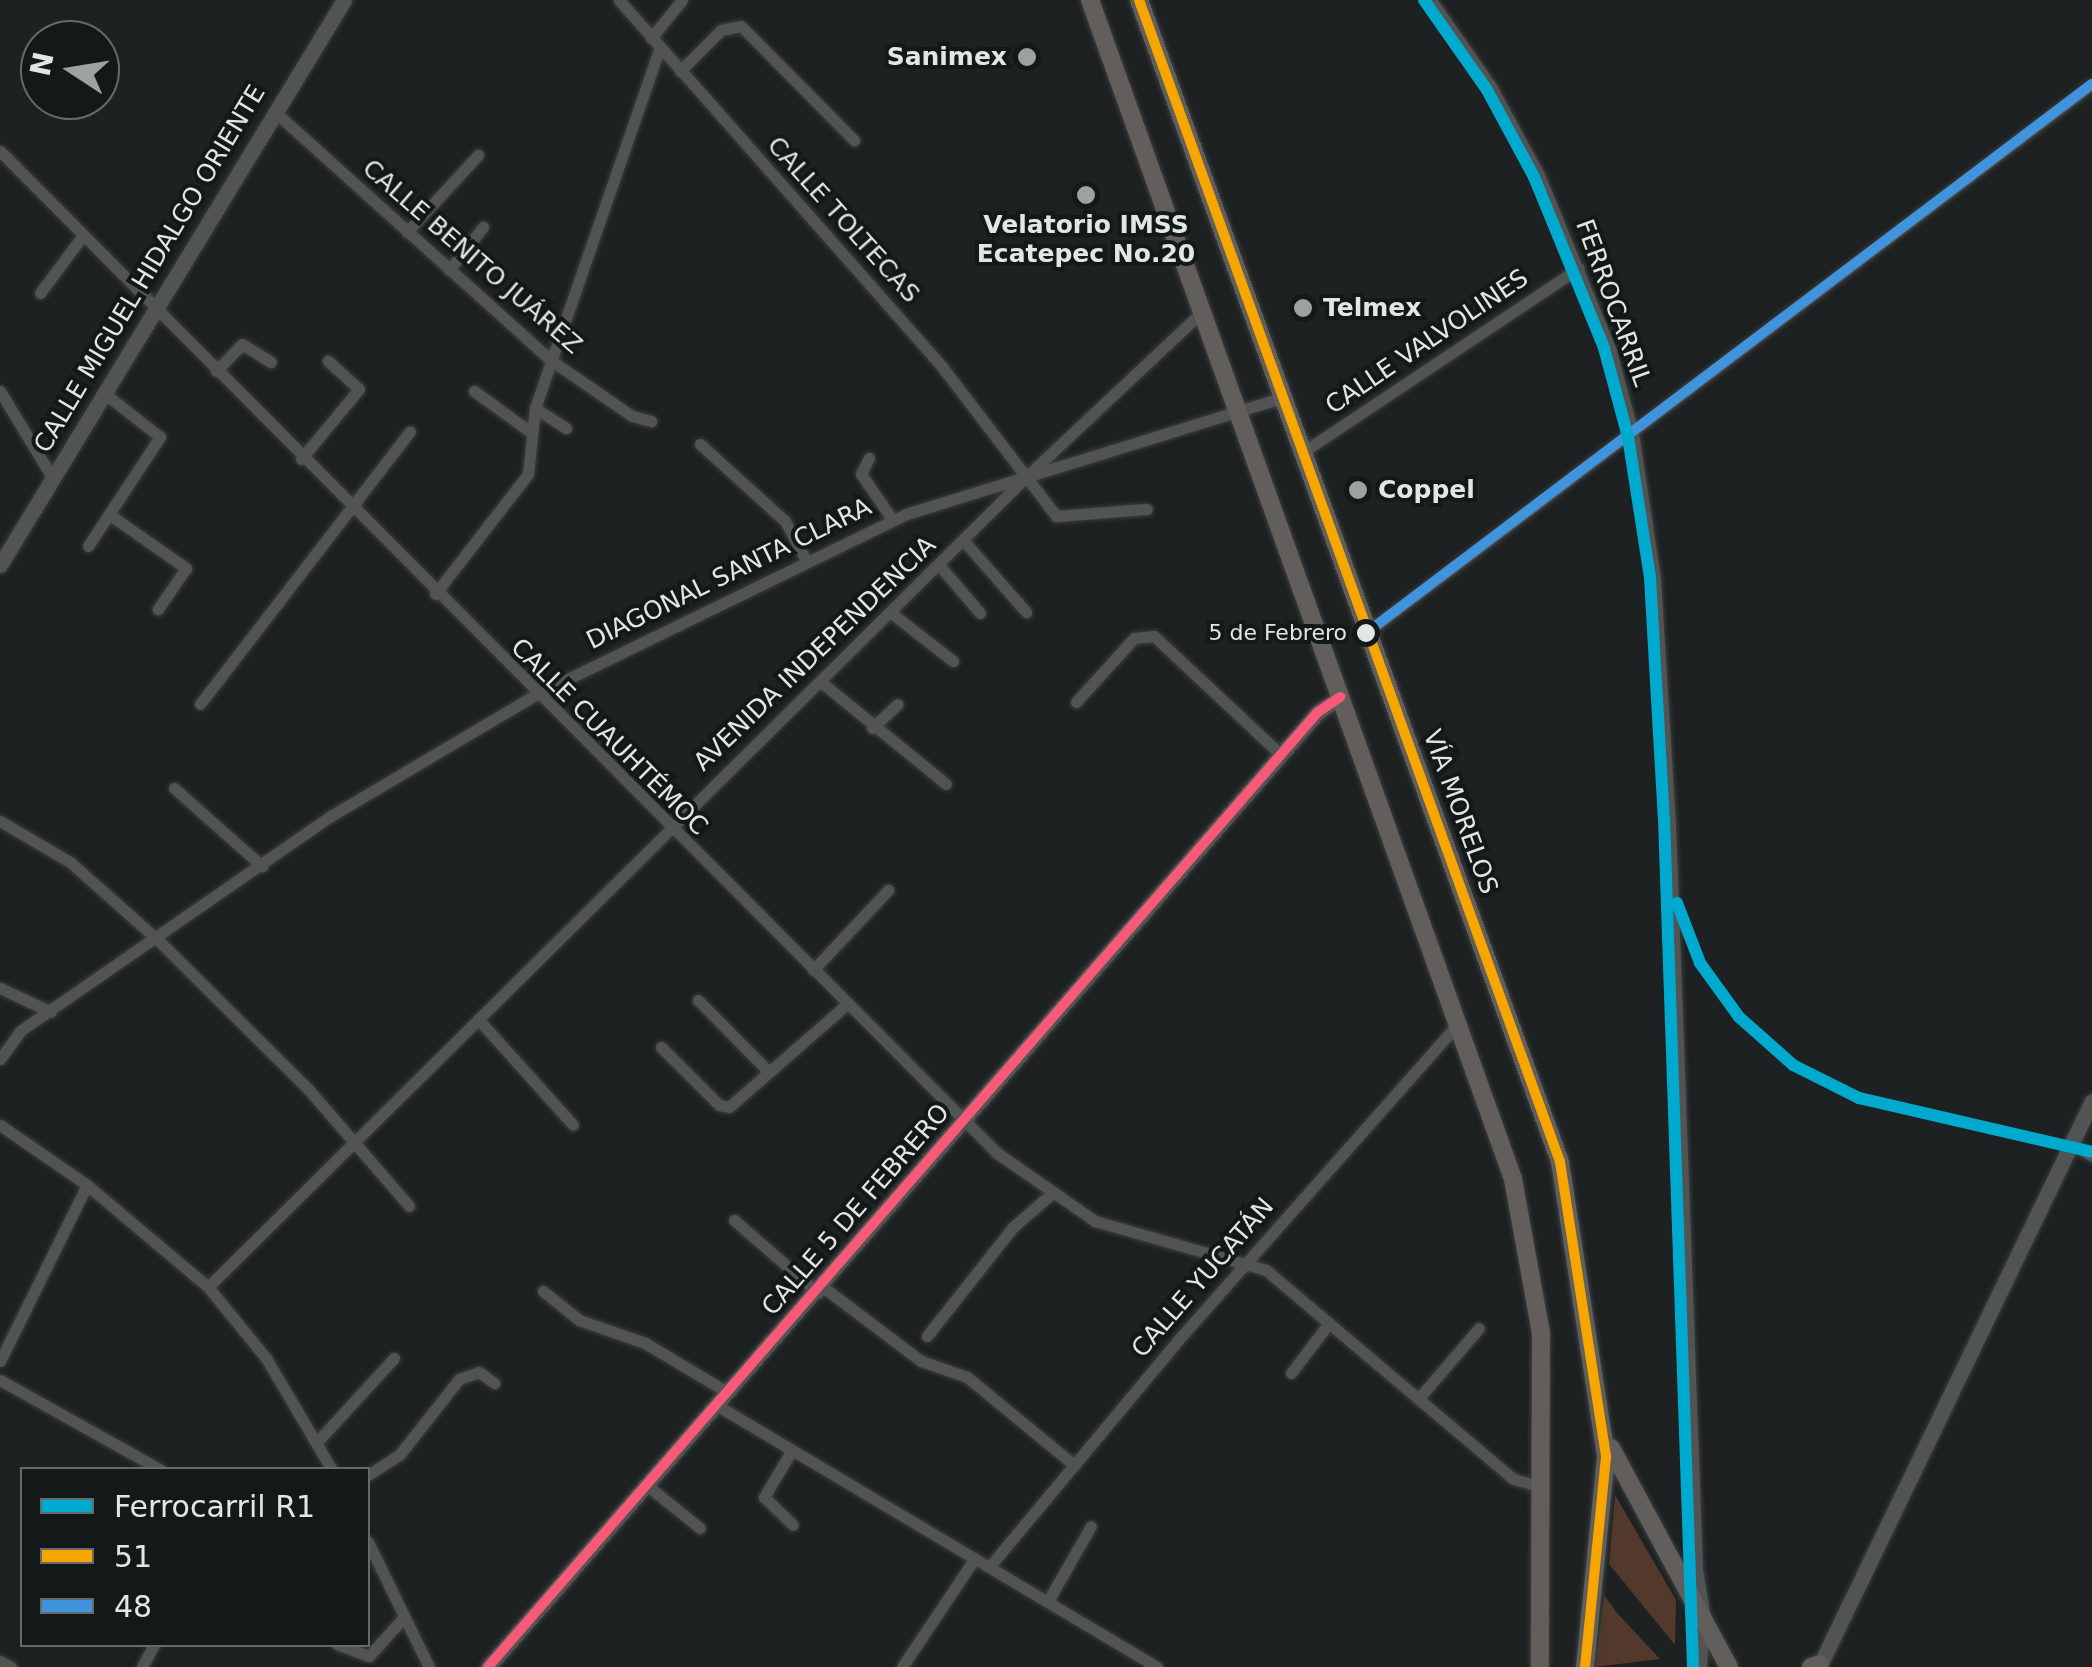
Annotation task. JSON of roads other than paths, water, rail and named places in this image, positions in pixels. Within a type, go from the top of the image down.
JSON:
[{"type":"main road","points":[[1090,0],[1514,1179],[1534,1267],[1542,1487],[1540,1667]]},
{"type":"main road","name":"VÍA MORELOS","points":[[1139,0],[1300,454],[1560,1162],[1601,1416],[1606,1489],[1585,1667]]},
{"type":"main road","points":[[1601,1416],[1632,1497],[1704,1612],[1732,1666]]},
{"type":"street","name":"CALLE MIGUEL HIDALGO ORIENTE","points":[[0,565],[344,0]]},
{"type":"street","name":"CALLE TOLTECAS","points":[[618,0],[943,368],[1060,519],[1148,509]]},
{"type":"street","points":[[651,38],[682,0]]},
{"type":"street","name":"FERROCARRIL","points":[[1431,0],[1492,88],[1579,268],[1633,433],[1657,612],[1696,1569],[1704,1612],[1701,1667]]},
{"type":"street","points":[[680,71],[720,30],[740,26],[854,140]]},
{"type":"street","points":[[435,594],[524,481],[535,408],[660,48]]},
{"type":"street","points":[[1366,633],[2092,84]]},
{"type":"street","name":"CALLE BENITO JUÁREZ","points":[[274,110],[552,361],[632,416],[651,421]]},
{"type":"street","name":"CALLE CUAUHTÉMOC","points":[[0,151],[352,511],[964,1124],[1050,1196],[1115,1229],[1266,1270],[1513,1478],[1542,1487]]},
{"type":"street","points":[[407,232],[478,154]]},
{"type":"street","points":[[449,270],[483,227]]},
{"type":"street","points":[[40,293],[83,235]]},
{"type":"street","name":"CALLE VALVOLINES","points":[[1300,454],[1579,268]]},
{"type":"street","name":"AVENIDA INDEPENDENCIA","points":[[208,1287],[1027,476],[1203,311]]},
{"type":"street","points":[[216,370],[242,344],[271,362]]},
{"type":"street","points":[[301,458],[359,390],[328,361]]},
{"type":"street","points":[[0,391],[53,479]]},
{"type":"street","points":[[474,391],[532,432]]},
{"type":"street","points":[[88,546],[160,434],[104,393]]},
{"type":"street","name":"DIAGONAL SANTA CLARA","points":[[0,1059],[20,1032],[159,941],[385,780],[535,695],[892,520],[1281,398]]},
{"type":"street","points":[[535,408],[566,428]]},
{"type":"street","points":[[200,704],[410,431]]},
{"type":"street","points":[[700,444],[785,520],[806,560]]},
{"type":"street","points":[[870,458],[860,474],[892,520]]},
{"type":"street","points":[[110,515],[186,568],[158,609]]},
{"type":"street","points":[[964,540],[1026,612]]},
{"type":"street","points":[[940,564],[980,613]]},
{"type":"street","points":[[890,612],[953,661]]},
{"type":"street","points":[[1076,702],[1134,638],[1146,634],[1281,755]]},
{"type":"street","points":[[822,682],[872,728],[916,755],[946,784]]},
{"type":"street","name":"CALLE 5 DE FEBRERO","points":[[488,1667],[650,1486],[1325,704],[1340,698]]},
{"type":"street","points":[[872,728],[898,704]]},
{"type":"street","points":[[174,788],[262,866]]},
{"type":"street","points":[[0,821],[70,862],[159,941],[355,1141],[409,1206]]},
{"type":"street","points":[[812,970],[888,890]]},
{"type":"street","points":[[0,988],[51,1012]]},
{"type":"street","points":[[698,1000],[769,1072]]},
{"type":"street","points":[[662,1047],[722,1107],[734,1104],[846,1005]]},
{"type":"street","points":[[478,1019],[574,1125]]},
{"type":"street","name":"CALLE YUCATÁN","points":[[990,1566],[1246,1262],[1457,1025]]},
{"type":"street","points":[[1816,1666],[2092,1101]]},
{"type":"street","points":[[0,1125],[87,1185],[208,1287],[266,1358],[330,1467]]},
{"type":"street","points":[[2072,1144],[2092,1156]]},
{"type":"street","points":[[0,1361],[87,1185]]},
{"type":"street","points":[[927,1336],[1012,1227],[1050,1196]]},
{"type":"street","points":[[734,1220],[820,1290],[921,1361],[968,1377],[1074,1466]]},
{"type":"street","points":[[543,1292],[579,1320],[646,1342],[792,1450],[1158,1667]]},
{"type":"street","points":[[1290,1372],[1329,1324]]},
{"type":"street","points":[[1419,1398],[1478,1328]]},
{"type":"street","points":[[317,1442],[394,1358]]},
{"type":"street","points":[[370,1474],[400,1454],[459,1379],[479,1372],[494,1383]]},
{"type":"street","points":[[0,1380],[156,1467]]},
{"type":"street","points":[[792,1450],[764,1501],[793,1525]]},
{"type":"street","points":[[650,1486],[700,1528]]},
{"type":"street","points":[[1048,1601],[1090,1526]]},
{"type":"street","points":[[370,1546],[429,1667]]},
{"type":"street","points":[[902,1667],[975,1558]]},
{"type":"street","points":[[345,1647],[369,1656],[404,1617]]},
{"type":"street","points":[[0,1661],[10,1667]]},
{"type":"rail line","name":"R1","points":[[1424,0],[1487,90],[1534,177],[1604,348],[1628,437],[1650,578],[1664,819],[1693,1667]]},
{"type":"rail line","name":"R1","points":[[1677,903],[1700,963],[1739,1017],[1793,1065],[1859,1098],[2092,1152]]},
{"type":"place","name":"Sanimex","points":[[1027,57]]},
{"type":"place","name":"Velatorio IMSS Ecatepec No.20","points":[[1086,195]]},
{"type":"place","name":"Telmex","points":[[1303,308]]},
{"type":"place","name":"Coppel","points":[[1358,490]]},
{"type":"place","name":"5 de Febrero","points":[[1366,633]]}]
